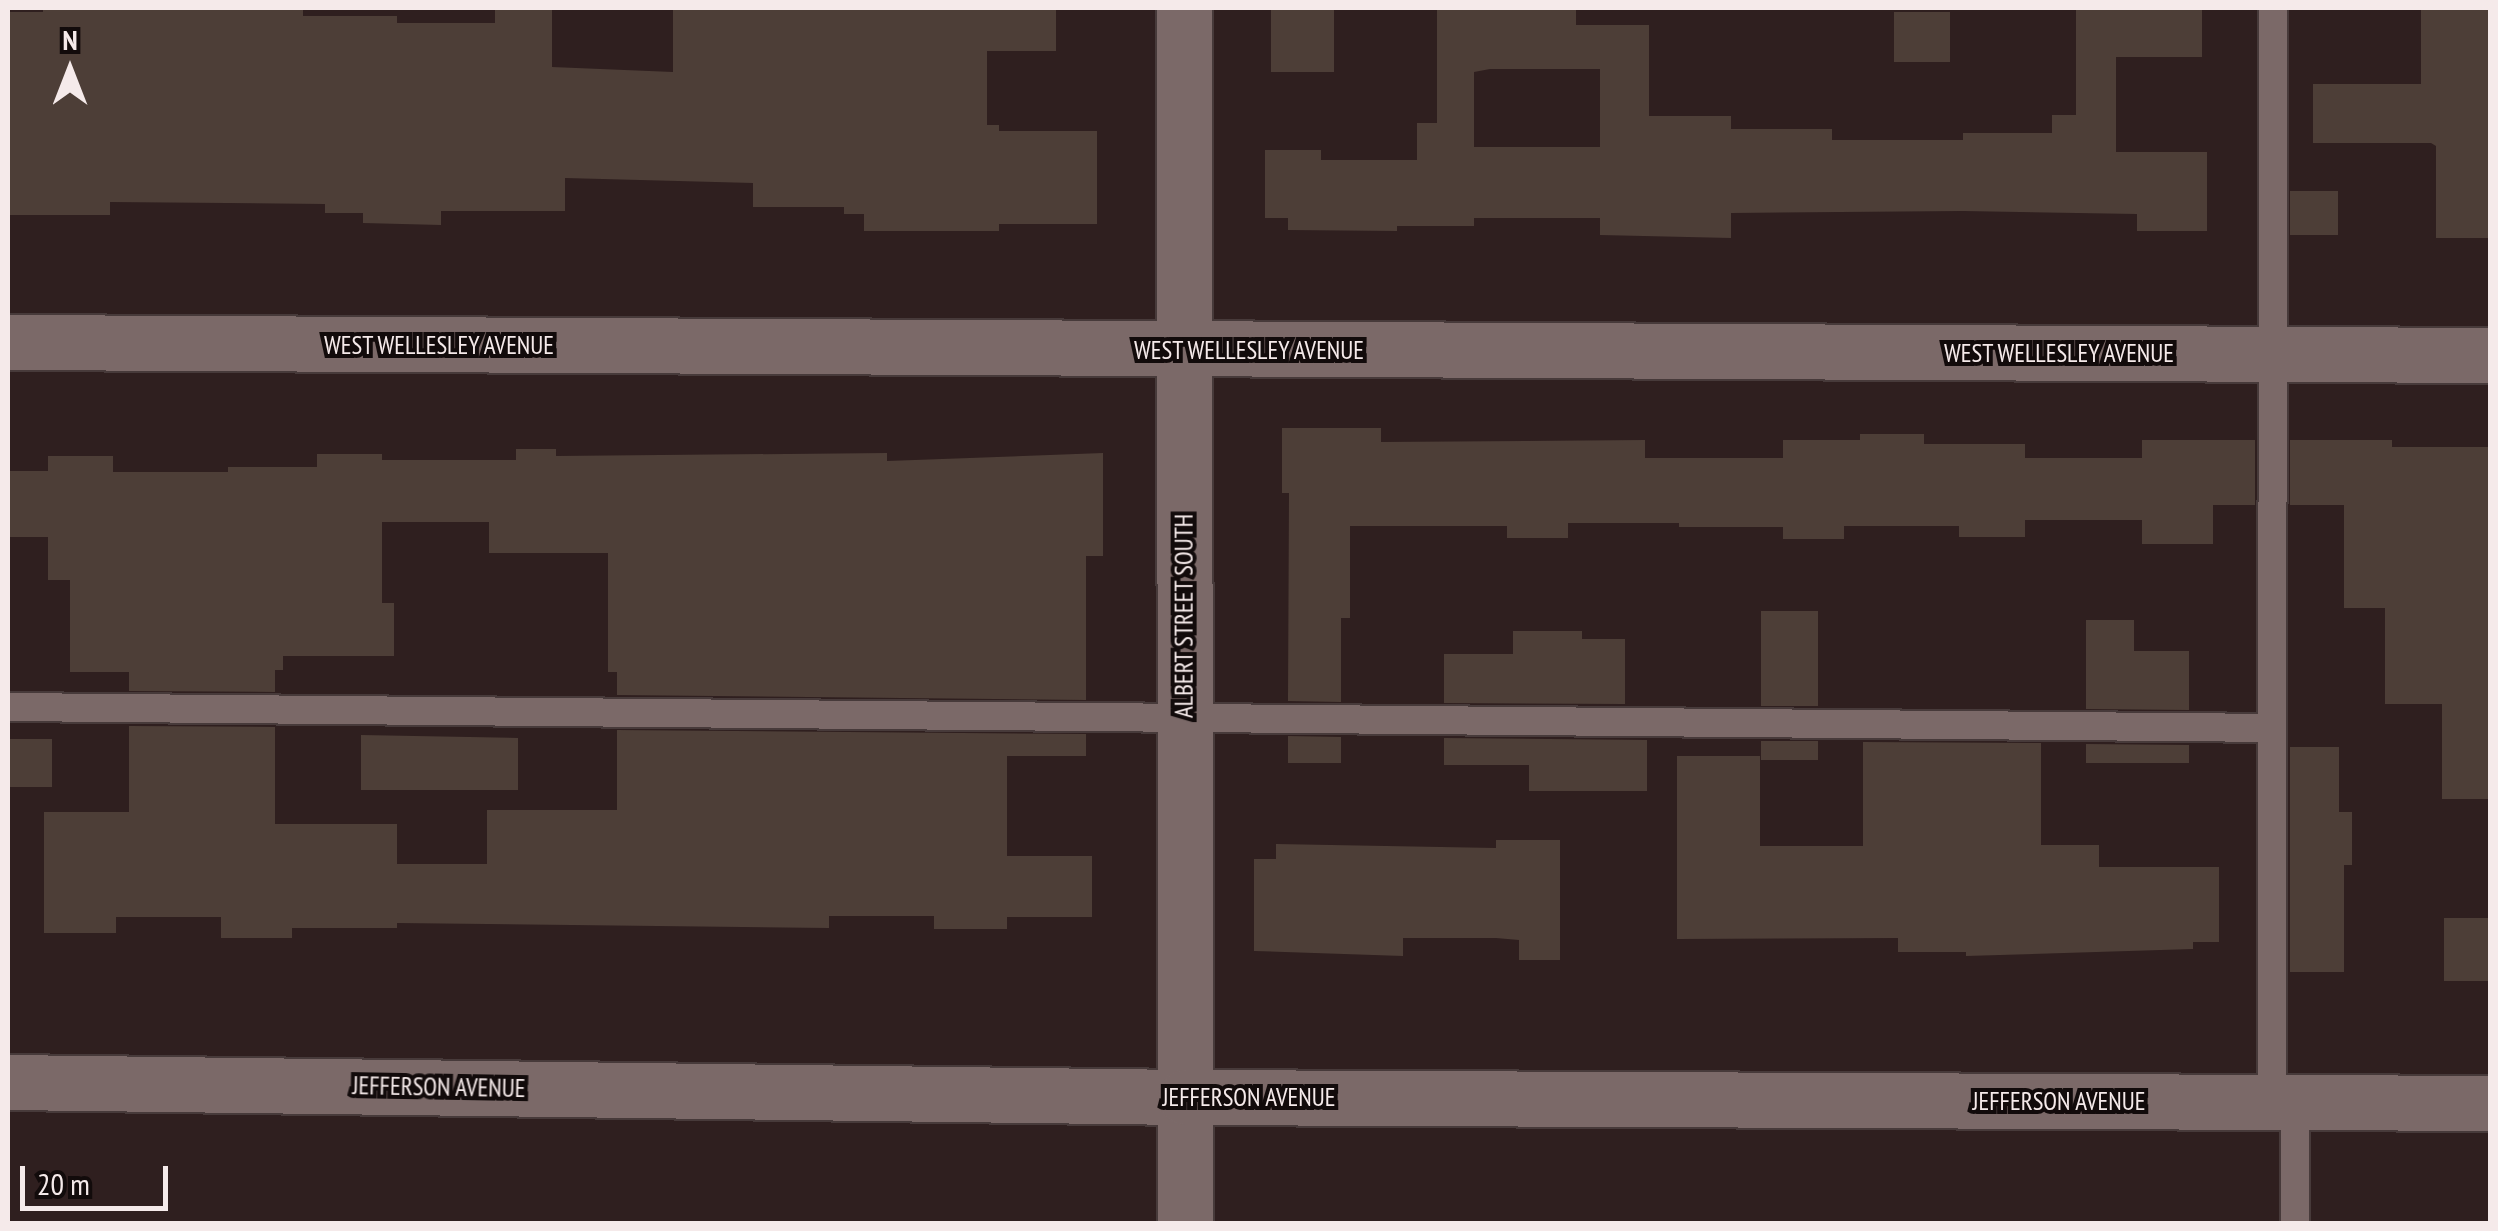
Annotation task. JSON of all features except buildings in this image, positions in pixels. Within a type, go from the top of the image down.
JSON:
[{"type":"street","name":"ALBERT STREET SOUTH","points":[[1184,8],[1185,1224]]},
{"type":"street","name":"WEST WELLESLEY AVENUE","points":[[8,342],[2490,355]]},
{"type":"street","name":"JEFFERSON AVENUE","points":[[8,1082],[1185,1097],[2490,1103]]},
{"type":"lane","points":[[2274,8],[2272,728],[2283,1102],[2295,1224]]},
{"type":"lane","points":[[8,707],[2272,728]]}]
